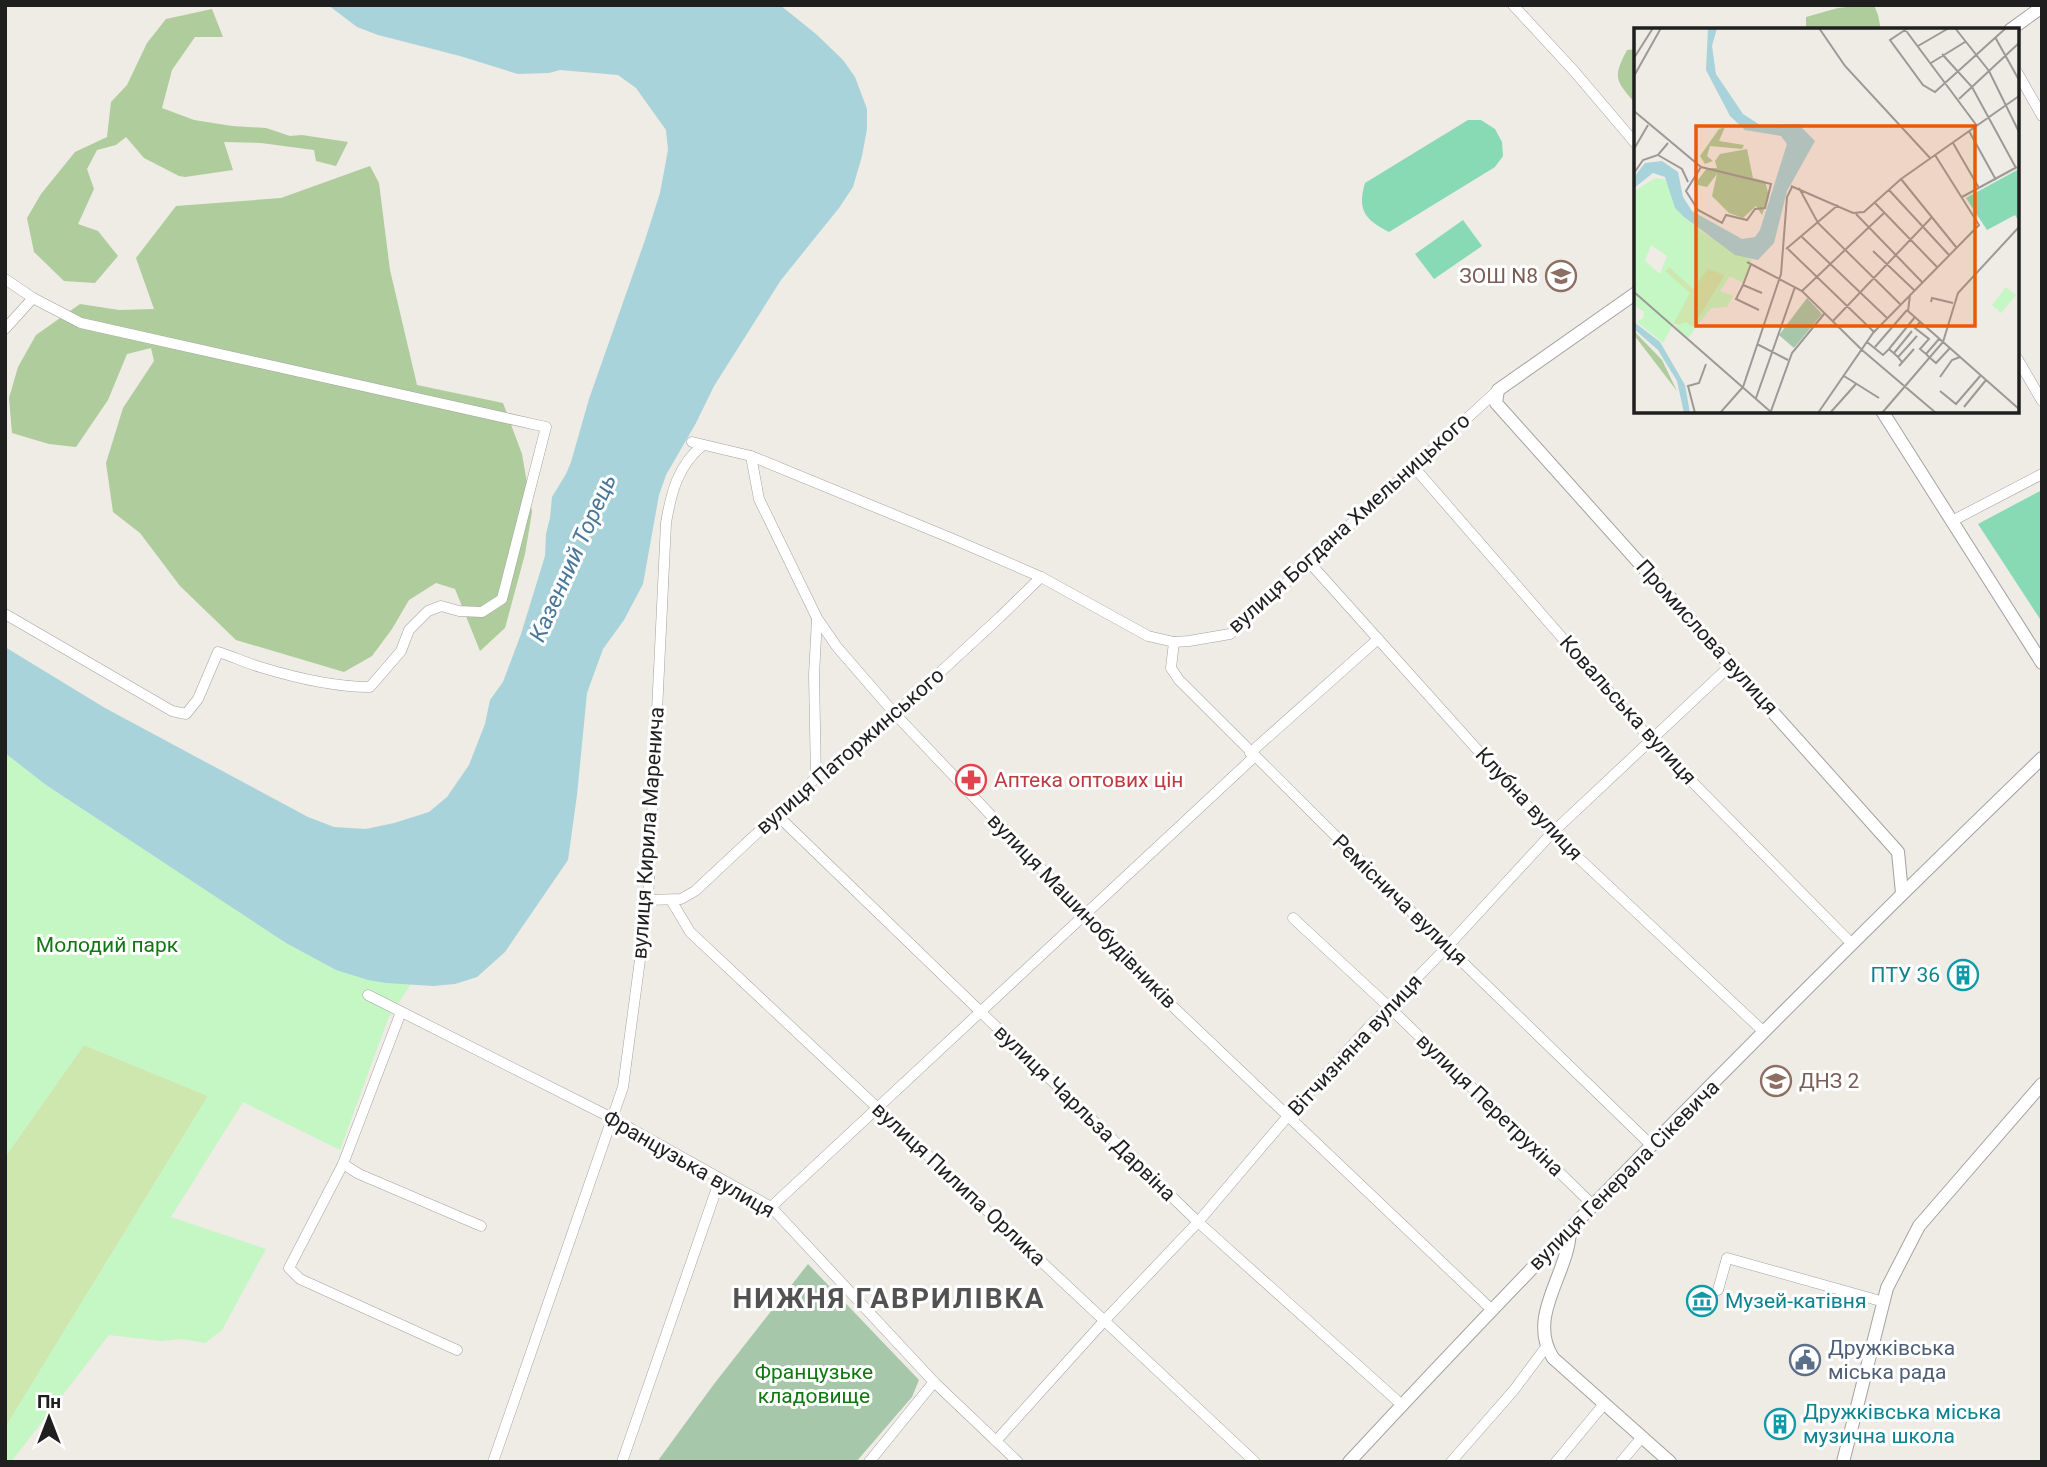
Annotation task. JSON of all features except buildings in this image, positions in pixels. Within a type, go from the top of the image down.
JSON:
[{"type":"street","points":[[1513,5],[1634,142]]},
{"type":"street","points":[[2013,28],[2042,8]]},
{"type":"street","points":[[2019,76],[2042,116]]},
{"type":"street","points":[[5,279],[33,298],[82,323],[546,428],[502,599],[482,612],[459,611],[441,606],[428,611],[409,630],[401,651],[370,687],[344,687],[257,667],[218,652],[198,699],[186,714],[172,711],[5,614]]},
{"type":"street","name":"вулиця Богдана Хмельницького","points":[[698,443],[751,456],[1041,577],[1148,636],[1174,642],[1189,642],[1230,634],[1498,390],[1634,294]]},
{"type":"street","points":[[5,329],[33,298]]},
{"type":"street","points":[[2019,361],[2042,401]]},
{"type":"street","name":"Промислова вулиця","points":[[1498,390],[1496,403],[1898,852],[1902,893]]},
{"type":"street","points":[[1883,413],[2042,663]]},
{"type":"street","name":"вулиця Кирила Маренича","points":[[494,1462],[623,1087],[648,900],[666,523],[672,491],[698,443]]},
{"type":"street","name":"вулиця Машинобудівників","points":[[751,456],[759,499],[817,618],[895,714],[1167,1002],[1491,1309]]},
{"type":"street","name":"Ковальська вулиця","points":[[1413,466],[1651,740],[1852,944]]},
{"type":"street","points":[[1952,522],[2042,474]]},
{"type":"street","name":"Клубна вулиця","points":[[1309,562],[1552,833],[1764,1032]]},
{"type":"street","name":"вулиця Паторжинського","points":[[648,900],[681,899],[695,891],[816,778],[895,714],[1041,577]]},
{"type":"street","points":[[816,778],[814,675],[817,618]]},
{"type":"street","points":[[771,1207],[1378,639]]},
{"type":"street","name":"Реміснича вулиця","points":[[1174,642],[1171,668],[1179,680],[1252,755],[1652,1146]]},
{"type":"street","name":"Вітчизняна вулиця","points":[[996,1441],[1198,1222],[1288,1116],[1388,1006],[1447,947],[1552,833],[1731,664]]},
{"type":"street","name":"вулиця Генерала Сікевича","points":[[1349,1462],[1491,1309],[1902,893],[2042,758]]},
{"type":"street","name":"вулиця Чарльза Дарвіна","points":[[776,814],[1198,1222],[1402,1405]]},
{"type":"street","name":"вулиця Пилипа Орлика","points":[[671,900],[690,932],[1255,1462]]},
{"type":"street","name":"вулиця Перетрухіна","points":[[1293,919],[1388,1006],[1594,1206]]},
{"type":"street","name":"Французька вулиця","points":[[368,995],[612,1118],[771,1207],[934,1382],[1018,1462]]},
{"type":"street","points":[[401,1012],[343,1164],[289,1268],[300,1279],[457,1350]]},
{"type":"street","points":[[1843,1462],[1887,1288],[1919,1226],[2042,1084]]},
{"type":"street","points":[[343,1164],[359,1174],[481,1226]]},
{"type":"street","points":[[622,1462],[720,1179]]},
{"type":"street","points":[[1570,1230],[1562,1270],[1544,1315],[1543,1334],[1546,1347],[1553,1358],[1670,1462]]},
{"type":"street","points":[[1718,1290],[1727,1258],[1884,1302]]},
{"type":"street","points":[[1451,1462],[1514,1390],[1546,1347]]},
{"type":"street","points":[[869,1462],[934,1382]]},
{"type":"street","points":[[1556,1462],[1604,1404]]},
{"type":"street","points":[[1621,1462],[1642,1437]]},
{"type":"green space","points":[[1874,5],[1881,28],[1806,28],[1806,17],[1838,8]]},
{"type":"green space","points":[[212,9],[223,37],[195,37],[172,70],[162,108],[194,120],[266,128],[290,136],[302,135],[348,142],[336,166],[316,161],[314,150],[261,143],[224,142],[233,170],[185,177],[144,158],[126,137],[116,145],[97,150],[87,169],[94,189],[78,224],[98,231],[118,256],[95,283],[64,281],[34,252],[27,218],[41,194],[75,152],[107,137],[111,102],[127,85],[147,43],[166,19]]},
{"type":"green space","points":[[1634,49],[1634,102],[1618,79],[1619,67],[1627,50]]},
{"type":"green space","points":[[1468,120],[1481,120],[1495,129],[1502,142],[1503,156],[1495,167],[1389,232],[1374,223],[1363,207],[1365,183]]},
{"type":"green space","points":[[370,166],[379,183],[390,270],[417,385],[503,403],[522,454],[532,512],[525,554],[505,628],[480,651],[455,589],[436,583],[409,600],[372,656],[344,672],[236,640],[180,586],[140,533],[113,512],[106,463],[123,408],[154,361],[151,348],[127,354],[108,400],[76,447],[49,444],[12,433],[9,398],[18,367],[36,335],[80,304],[119,310],[154,309],[136,258],[176,206],[281,198]]},
{"type":"green space","points":[[1463,220],[1482,246],[1434,279],[1415,254]]},
{"type":"green space","points":[[2042,490],[2042,622],[1978,524]]},
{"type":"green space","name":"Молодий парк","points":[[5,753],[46,785],[286,943],[336,970],[386,983],[411,984],[388,1019],[340,1150],[243,1102],[171,1217],[266,1249],[222,1330],[205,1343],[109,1335],[11,1462],[5,1462],[5,1428],[208,1096],[84,1045],[5,1157]]},
{"type":"green space","points":[[84,1045],[208,1096],[5,1428],[5,1157]]},
{"type":"green space","name":"Французьке кладовище","points":[[808,1264],[919,1380],[912,1397],[856,1462],[657,1462],[714,1384]]},
{"type":"water","name":"Казенний Торець","points":[[328,5],[780,5],[843,60],[855,77],[867,109],[867,129],[853,187],[781,280],[714,386],[666,475],[659,495],[643,584],[624,620],[603,649],[587,693],[568,860],[505,952],[477,977],[455,984],[433,986],[386,983],[336,970],[286,943],[46,785],[5,753],[5,647],[105,708],[308,817],[334,827],[366,829],[429,812],[447,797],[469,765],[485,724],[490,700],[503,682],[521,634],[545,556],[552,497],[571,462],[589,399],[660,193],[668,150],[666,130],[636,88],[618,75],[560,70],[518,74],[378,35],[357,27]]},
{"type":"place","name":"ЗОШ N8","points":[[1561,276]]},
{"type":"place","name":"Аптека оптових цін","points":[[971,780]]},
{"type":"place","name":"ПТУ 36","points":[[1963,975]]},
{"type":"place","name":"ДНЗ 2","points":[[1776,1081]]},
{"type":"place","name":"Музей-катівня","points":[[1702,1301]]},
{"type":"place","name":"Дружківська міська рада","points":[[1805,1360]]},
{"type":"place","name":"Дружківська міська музична школа","points":[[1780,1424]]},
{"type":"district","name":"НИЖНЯ ГАВРИЛІВКА","points":[[889,1298]]}]
